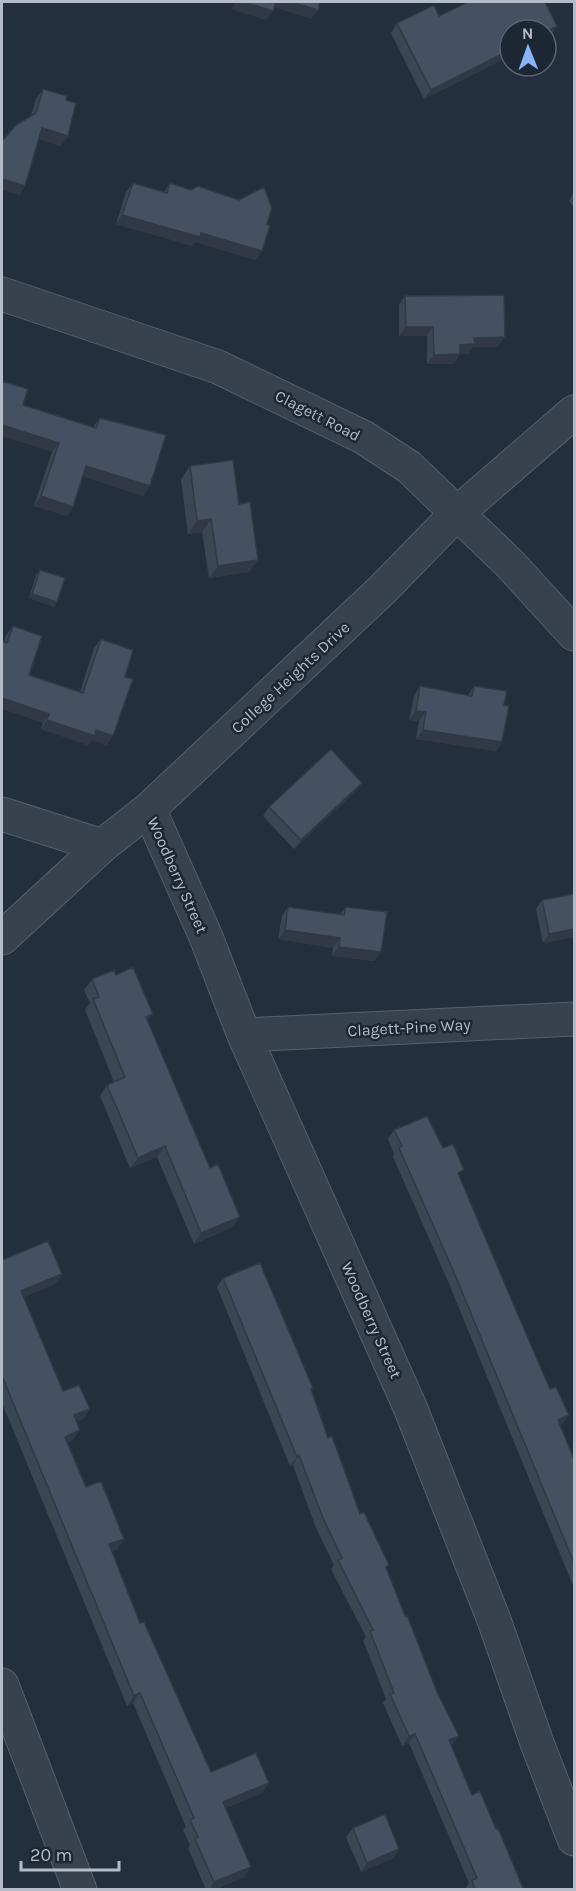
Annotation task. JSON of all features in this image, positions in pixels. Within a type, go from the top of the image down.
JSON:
[{"type":"street","name":"Clagett Road","points":[[2,294],[218,367],[301,405],[363,437],[409,467],[511,565],[574,634]]},
{"type":"street","name":"College Heights Drive","points":[[2,938],[102,846],[149,809],[383,590],[456,514],[574,412]]},
{"type":"street","name":"Woodberry Street","points":[[149,809],[206,938],[244,1035],[410,1407],[494,1620],[537,1743],[574,1839]]},
{"type":"street","points":[[2,814],[102,846]]},
{"type":"street","name":"Clagett-Pine Way","points":[[244,1035],[574,1019]]},
{"type":"street","points":[[2,1686],[81,1890]]},
{"type":"building","points":[[244,2],[276,2],[273,11]]},
{"type":"building","points":[[291,2],[320,2],[318,10]]},
{"type":"building","points":[[468,2],[545,2],[553,18],[498,18],[498,56],[431,90],[397,23],[434,5],[439,16]]},
{"type":"building","points":[[43,89],[67,96],[66,100],[76,103],[68,136],[42,128],[25,186],[2,179],[2,138],[4,139],[16,125],[36,113]]},
{"type":"building","points":[[133,183],[167,193],[170,183],[191,190],[198,186],[239,200],[264,187],[272,208],[267,224],[270,226],[262,251],[201,233],[200,237],[122,215]]},
{"type":"building","points":[[504,295],[505,337],[474,338],[475,344],[460,345],[460,354],[434,355],[433,327],[406,327],[405,296]]},
{"type":"building","points":[[2,381],[28,389],[23,405],[96,428],[100,418],[166,435],[150,486],[86,466],[73,507],[41,496],[59,443],[2,425]]},
{"type":"building","points":[[233,460],[239,504],[250,502],[258,560],[218,566],[211,519],[197,521],[190,466]]},
{"type":"building","points":[[40,570],[65,578],[57,602],[32,594]]},
{"type":"building","points":[[13,626],[42,636],[29,675],[83,693],[101,639],[133,650],[125,677],[133,679],[113,736],[96,730],[95,736],[47,720],[49,714],[2,698],[2,641],[7,643]]},
{"type":"building","points":[[420,686],[472,696],[474,686],[507,691],[504,705],[509,706],[502,742],[423,730],[426,712],[416,711]]},
{"type":"building","points":[[331,749],[362,783],[301,840],[269,807]]},
{"type":"building","points":[[574,894],[574,929],[549,934],[542,900]]},
{"type":"building","points":[[288,907],[344,915],[346,907],[387,912],[381,952],[339,947],[340,938],[285,930]]},
{"type":"building","points":[[133,967],[153,1014],[146,1017],[210,1168],[218,1164],[240,1217],[201,1233],[165,1146],[138,1158],[107,1085],[125,1077],[93,999],[99,997],[92,979],[114,970],[116,975]]},
{"type":"building","points":[[427,1116],[443,1148],[453,1144],[464,1170],[458,1173],[515,1308],[550,1389],[556,1387],[569,1415],[558,1420],[574,1459],[574,1563],[453,1270],[399,1148],[402,1146],[394,1130]]},
{"type":"building","points":[[48,1241],[62,1274],[21,1291],[63,1391],[79,1385],[90,1409],[74,1415],[80,1430],[65,1437],[86,1487],[101,1481],[124,1539],[109,1544],[140,1623],[144,1622],[211,1772],[256,1753],[269,1783],[223,1802],[251,1867],[214,1882],[195,1839],[198,1837],[190,1820],[194,1818],[140,1693],[134,1696],[2,1376],[2,1260]]},
{"type":"building","points":[[260,1263],[313,1388],[311,1389],[328,1438],[332,1436],[360,1514],[364,1512],[389,1565],[386,1567],[405,1616],[407,1615],[437,1692],[459,1736],[449,1740],[472,1795],[480,1791],[524,1890],[475,1890],[472,1880],[477,1878],[415,1734],[409,1736],[390,1694],[394,1693],[370,1631],[373,1630],[338,1560],[342,1558],[323,1518],[299,1455],[297,1457],[223,1278]]},
{"type":"building","points":[[385,1814],[399,1849],[367,1863],[353,1828]]}]
